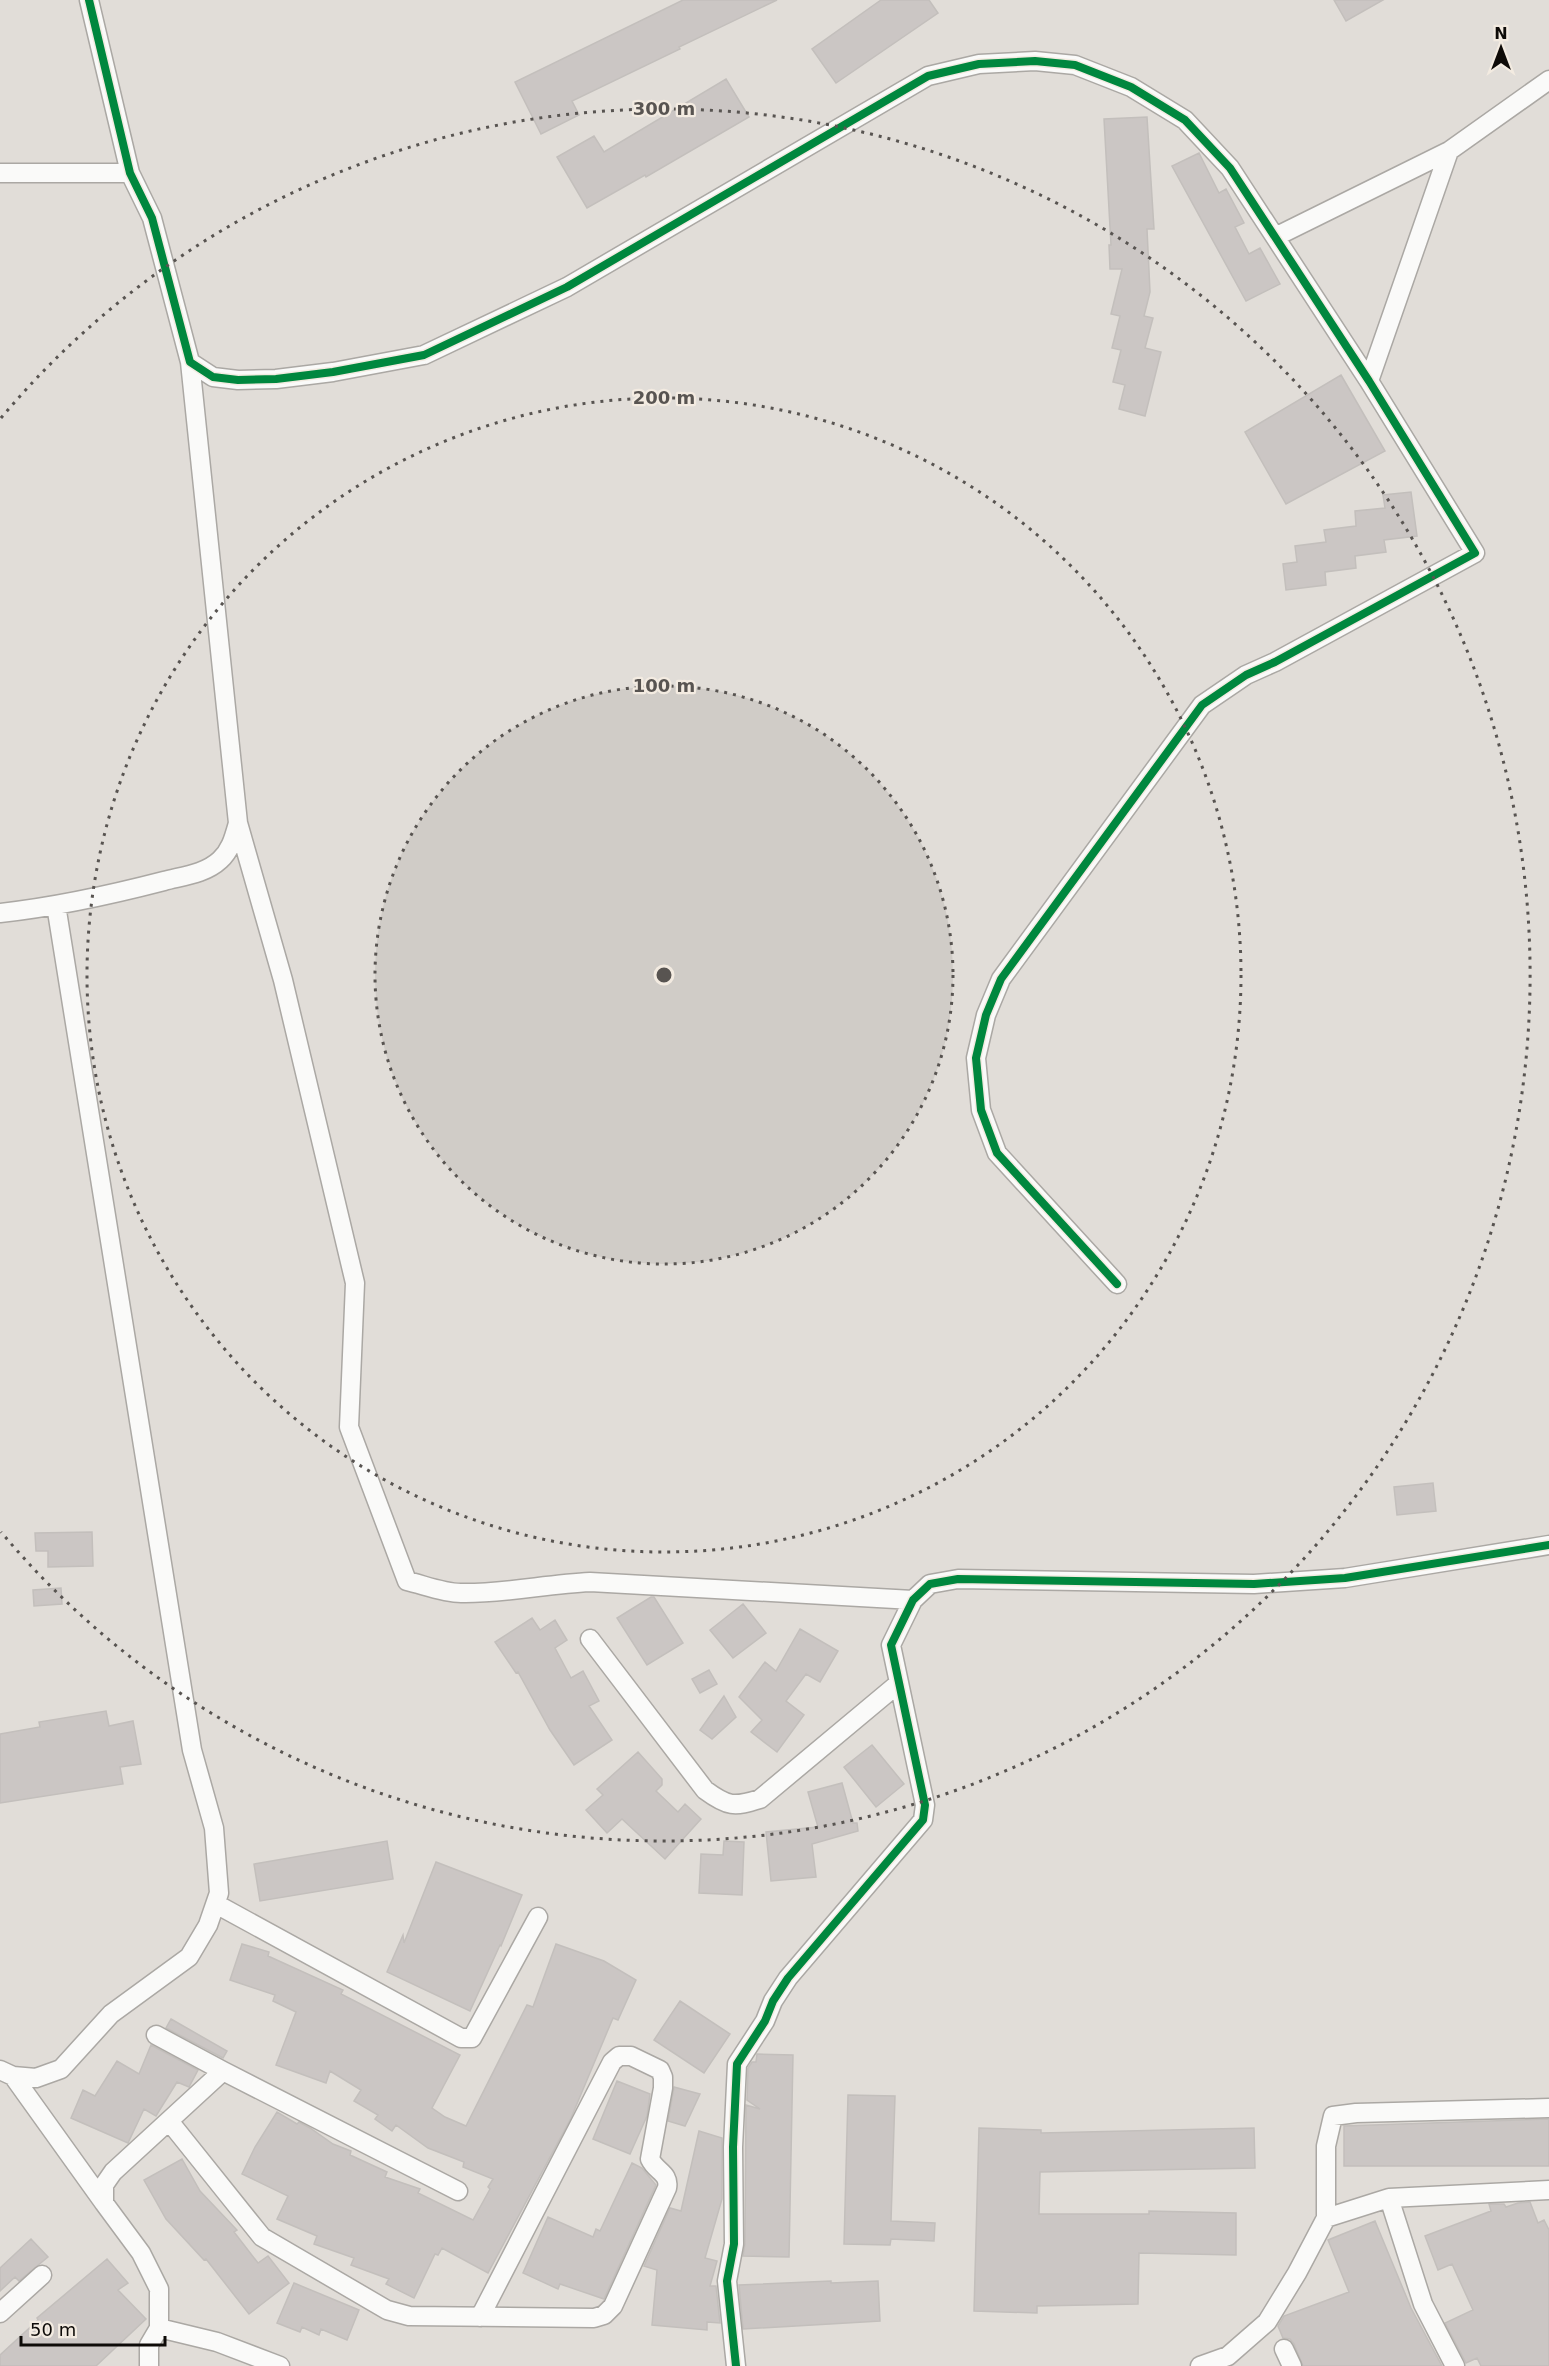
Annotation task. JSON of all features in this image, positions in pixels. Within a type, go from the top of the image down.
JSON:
[{"type":"street","points":[[89,0],[130,173],[152,218],[190,362],[238,823],[283,980],[355,1283],[349,1427],[407,1581],[459,1593],[590,1582],[913,1600]]},
{"type":"street","points":[[190,362],[213,377],[238,380],[276,379],[333,372],[424,355],[567,287],[928,76],[979,64],[1035,61],[1075,65],[1131,87],[1185,120],[1230,168],[1369,381],[1475,553],[1275,662],[1246,675],[1202,705],[1001,979],[986,1015],[976,1058],[981,1110],[997,1153],[1117,1284]]},
{"type":"street","points":[[1275,237],[1449,151],[1549,80]]},
{"type":"street","points":[[1369,381],[1449,151]]},
{"type":"street","points":[[0,174],[130,173]]},
{"type":"street","points":[[0,913],[124,892],[205,871],[220,860],[231,845],[238,823]]},
{"type":"street","points":[[7,2073],[36,2078],[61,2069],[111,2014],[189,1957],[208,1925],[219,1893],[214,1828],[192,1749],[56,905]]},
{"type":"street","points":[[736,2366],[727,2281],[734,2244],[733,2148],[736,2064],[765,2021],[773,2001],[788,1978],[923,1820],[925,1805],[891,1645],[913,1600],[930,1584],[958,1579],[1254,1584],[1345,1578],[1549,1545]]},
{"type":"street","points":[[590,1639],[705,1790],[723,1803],[739,1806],[760,1799],[899,1683]]},
{"type":"street","points":[[216,1904],[461,2038],[472,2038],[538,1917]]},
{"type":"street","points":[[156,2035],[458,2191]]},
{"type":"street","points":[[169,2121],[262,2237],[387,2310],[409,2316],[480,2317],[594,2318],[604,2315],[613,2306],[667,2188],[668,2180],[665,2174],[653,2165],[650,2159],[663,2088],[663,2077],[660,2070],[631,2056],[620,2056],[612,2062],[480,2317]]},
{"type":"street","points":[[104,2203],[104,2185],[113,2172],[223,2071]]},
{"type":"street","points":[[7,2073],[141,2253],[159,2289],[159,2328],[149,2345],[149,2366]]},
{"type":"street","points":[[1200,2366],[1228,2356],[1267,2322],[1298,2273],[1326,2218],[1326,2146],[1333,2116],[1356,2113],[1549,2108]]},
{"type":"street","points":[[1326,2218],[1389,2198],[1549,2190]]},
{"type":"street","points":[[1389,2198],[1423,2304],[1455,2366]]},
{"type":"street","points":[[0,2313],[42,2274]]},
{"type":"street","points":[[159,2328],[217,2342],[280,2366]]},
{"type":"building","points":[[683,0],[777,0],[572,101],[579,115],[541,134],[515,82]]},
{"type":"building","points":[[881,0],[929,0],[938,13],[836,83],[812,49]]},
{"type":"building","points":[[1334,0],[1383,0],[1346,21]]},
{"type":"building","points":[[726,79],[749,117],[646,177],[645,175],[587,208],[557,157],[594,136],[604,152]]},
{"type":"building","points":[[1147,117],[1154,229],[1147,229],[1150,292],[1144,316],[1153,318],[1145,348],[1161,352],[1145,416],[1119,409],[1125,385],[1113,382],[1121,350],[1112,348],[1120,316],[1111,314],[1122,269],[1110,269],[1109,245],[1111,245],[1104,119]]},
{"type":"building","points":[[1199,153],[1219,193],[1226,189],[1244,223],[1235,227],[1249,254],[1260,248],[1280,284],[1246,301],[1172,166]]},
{"type":"building","points":[[1341,375],[1385,451],[1286,504],[1245,432]]},
{"type":"building","points":[[1411,492],[1417,536],[1384,540],[1386,552],[1355,556],[1356,568],[1325,572],[1326,585],[1286,590],[1283,564],[1297,562],[1295,546],[1326,542],[1324,530],[1356,526],[1355,511],[1385,508],[1383,495]]},
{"type":"building","points":[[1433,1483],[1436,1511],[1397,1515],[1394,1487]]},
{"type":"building","points":[[92,1532],[93,1566],[48,1567],[48,1551],[36,1551],[35,1533]]},
{"type":"building","points":[[61,1588],[62,1604],[34,1606],[33,1590]]},
{"type":"building","points":[[654,1597],[683,1643],[647,1665],[617,1618]]},
{"type":"building","points":[[743,1604],[766,1633],[733,1658],[710,1630]]},
{"type":"building","points":[[532,1618],[540,1630],[555,1620],[567,1640],[555,1648],[571,1678],[583,1671],[599,1701],[589,1706],[612,1740],[574,1765],[550,1730],[518,1672],[516,1673],[495,1642]]},
{"type":"building","points":[[800,1629],[838,1651],[820,1682],[806,1674],[786,1701],[804,1715],[777,1752],[751,1732],[762,1720],[739,1697],[765,1662],[776,1671]]},
{"type":"building","points":[[709,1670],[717,1684],[700,1693],[692,1679]]},
{"type":"building","points":[[724,1696],[736,1717],[712,1739],[700,1730]]},
{"type":"building","points":[[106,1711],[109,1726],[133,1721],[141,1764],[120,1767],[123,1784],[0,1803],[0,1734],[40,1727],[39,1722]]},
{"type":"building","points":[[872,1745],[904,1784],[876,1807],[844,1767]]},
{"type":"building","points":[[638,1752],[662,1779],[662,1785],[656,1791],[678,1812],[685,1804],[701,1819],[665,1859],[622,1819],[607,1833],[586,1810],[603,1795],[597,1789]]},
{"type":"building","points":[[842,1783],[853,1823],[857,1823],[858,1831],[812,1844],[816,1877],[771,1881],[766,1832],[818,1827],[808,1792]]},
{"type":"building","points":[[387,1841],[393,1879],[260,1901],[254,1864]]},
{"type":"building","points":[[724,1841],[744,1842],[742,1895],[699,1893],[701,1854],[723,1855]]},
{"type":"building","points":[[436,1862],[522,1895],[470,2011],[387,1972],[403,1935],[404,1943]]},
{"type":"building","points":[[242,1944],[269,1952],[268,1956],[343,1990],[341,1994],[460,2055],[432,2108],[445,2117],[466,2126],[527,2005],[533,2007],[556,1944],[604,1961],[636,1980],[618,2020],[613,2018],[571,2118],[488,2273],[442,2248],[438,2255],[435,2254],[414,2298],[386,2284],[389,2279],[351,2265],[354,2258],[314,2244],[317,2236],[277,2219],[288,2196],[242,2174],[255,2147],[277,2112],[297,2124],[299,2122],[310,2128],[333,2144],[351,2151],[350,2155],[387,2172],[385,2177],[420,2189],[418,2193],[473,2220],[493,2179],[463,2167],[464,2162],[428,2148],[396,2125],[392,2131],[375,2119],[378,2115],[354,2101],[361,2090],[330,2071],[326,2083],[276,2065],[296,2012],[273,2001],[275,1995],[230,1980]]},
{"type":"building","points":[[680,2001],[730,2034],[704,2073],[654,2040]]},
{"type":"building","points":[[171,2019],[227,2051],[223,2058],[166,2028]]},
{"type":"building","points":[[151,2045],[198,2070],[189,2087],[177,2082],[156,2116],[144,2109],[128,2143],[71,2118],[83,2090],[95,2096],[117,2061],[139,2074]]},
{"type":"building","points":[[757,2054],[793,2055],[789,2257],[743,2256],[746,2105],[760,2109],[747,2100],[748,2068],[752,2062],[756,2062]]},
{"type":"building","points":[[617,2081],[650,2094],[647,2116],[630,2154],[593,2139]]},
{"type":"building","points":[[674,2087],[700,2094],[685,2126],[668,2121]]},
{"type":"building","points":[[848,2095],[895,2096],[891,2221],[935,2223],[934,2241],[891,2239],[890,2245],[844,2244]]},
{"type":"building","points":[[1549,2119],[1549,2166],[1344,2166],[1344,2126]]},
{"type":"building","points":[[979,2128],[1041,2130],[1041,2133],[1254,2128],[1255,2168],[1040,2172],[1039,2214],[1149,2214],[1149,2211],[1236,2213],[1236,2255],[1139,2253],[1138,2304],[1037,2306],[1037,2313],[974,2311]]},
{"type":"building","points":[[699,2131],[722,2138],[722,2199],[705,2258],[717,2261],[710,2286],[716,2286],[720,2323],[707,2322],[707,2330],[652,2325],[657,2270],[644,2266],[670,2208],[681,2211]]},
{"type":"building","points":[[182,2159],[200,2191],[237,2230],[234,2232],[258,2263],[268,2256],[289,2283],[249,2314],[206,2259],[204,2260],[166,2219],[144,2180]]},
{"type":"building","points":[[632,2163],[642,2168],[656,2185],[604,2299],[560,2284],[558,2289],[523,2273],[548,2217],[593,2237],[596,2229],[600,2231]]},
{"type":"building","points":[[1530,2202],[1538,2223],[1544,2220],[1549,2230],[1549,2366],[1481,2366],[1477,2358],[1466,2363],[1445,2323],[1473,2310],[1452,2264],[1438,2270],[1425,2236],[1491,2211],[1489,2204],[1504,2204],[1506,2207]]},
{"type":"building","points":[[1375,2221],[1411,2308],[1442,2366],[1303,2366],[1294,2344],[1290,2339],[1283,2338],[1278,2326],[1284,2316],[1349,2292],[1328,2240]]},
{"type":"building","points":[[31,2239],[48,2257],[19,2281],[15,2277],[0,2291],[0,2268]]},
{"type":"building","points":[[107,2259],[128,2283],[118,2290],[146,2319],[96,2366],[0,2366],[0,2355],[38,2320],[37,2318]]},
{"type":"building","points":[[831,2281],[831,2283],[878,2281],[880,2321],[743,2329],[739,2285]]},
{"type":"building","points":[[294,2283],[359,2310],[347,2340],[321,2329],[319,2335],[302,2327],[300,2332],[277,2323]]},
{"type":"cycle path","points":[[89,0],[130,173],[152,218],[190,362],[213,377],[238,380],[276,379],[333,372],[424,355],[567,287],[928,76],[979,64],[1035,61],[1075,65],[1131,87],[1185,120],[1230,168],[1369,381],[1475,553],[1275,662],[1246,675],[1202,705],[1001,979],[986,1015],[976,1058],[981,1110],[997,1153],[1117,1284]]},
{"type":"cycle path","points":[[736,2366],[727,2281],[734,2244],[733,2147],[737,2064],[765,2021],[773,2001],[788,1978],[923,1820],[925,1805],[891,1645],[913,1600],[930,1584],[958,1579],[1254,1584],[1345,1578],[1549,1545]]}]
